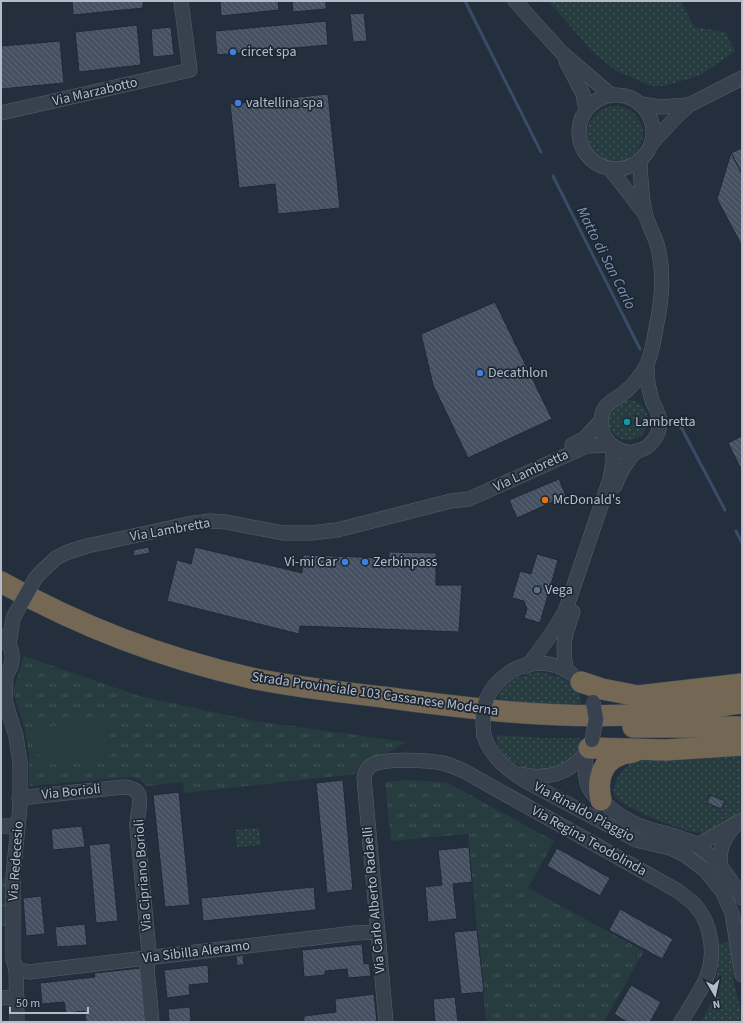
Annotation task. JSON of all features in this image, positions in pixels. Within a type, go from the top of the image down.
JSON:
[{"type":"highway","name":"Strada Provinciale 103 Cassanese Moderna","points":[[1,582],[61,614],[161,654],[206,667],[286,684],[452,706],[527,713],[584,715],[646,714],[742,703]]},
{"type":"highway","name":"Strada Provinciale 103 Cassanese Moderna","points":[[1,598],[68,632],[148,664],[196,679],[246,691],[280,697],[447,719],[515,726],[580,728],[742,727]]},
{"type":"highway","points":[[574,676],[602,688],[638,696],[742,684]]},
{"type":"highway","points":[[589,747],[646,750],[742,745]]},
{"type":"highway","points":[[601,800],[599,790],[600,778],[608,763],[619,755],[646,750]]},
{"type":"street","name":"Via Marzabotto","points":[[1,113],[190,70],[181,1]]},
{"type":"street","points":[[515,1],[562,53],[611,95]]},
{"type":"street","points":[[562,53],[578,82],[583,94],[586,110]]},
{"type":"street","points":[[652,143],[654,129],[648,111],[641,104],[627,96],[611,95],[597,100],[586,110],[580,125],[579,132],[581,145],[593,162],[610,169],[623,169],[640,162],[652,143],[677,116],[690,105],[742,78]]},
{"type":"street","points":[[641,104],[660,107],[690,105]]},
{"type":"street","points":[[640,162],[646,216],[657,245],[662,279],[659,313],[647,364],[647,377],[653,402],[659,414],[660,421],[657,434],[649,446],[636,451],[624,451],[612,446],[603,434],[601,421],[604,408],[608,403],[624,393],[636,380],[647,364]]},
{"type":"street","points":[[610,169],[646,216]]},
{"type":"street","points":[[624,393],[639,394],[653,402]]},
{"type":"street","name":"Via Lambretta","points":[[452,501],[584,439],[601,421]]},
{"type":"street","name":"Via Lambretta","points":[[4,676],[11,666],[12,653],[5,640],[14,618],[35,579],[56,558],[68,552],[87,546],[188,524],[209,522],[226,522],[289,534],[319,533],[337,530],[452,501],[469,499],[587,446],[612,446]]},
{"type":"street","points":[[527,666],[557,627],[566,609],[610,479],[613,463],[612,446]]},
{"type":"street","points":[[574,676],[547,664],[537,663],[516,668],[501,678],[491,690],[486,698],[483,708],[482,719],[484,736],[494,756],[512,772],[539,777],[558,774],[574,765],[589,747],[595,733],[596,720],[593,702],[588,691],[574,676],[563,648],[565,633],[586,578],[622,469],[636,451]]},
{"type":"street","name":"Via Lambretta","points":[[1,630],[14,618]]},
{"type":"street","name":"Via Redecesio","points":[[4,676],[3,699],[17,744],[20,763],[18,826],[13,876],[13,959],[16,969],[17,1022]]},
{"type":"street","name":"Via Rinaldo Piaggio","points":[[589,747],[586,778],[591,792],[611,810],[632,822],[652,829],[674,834],[706,852],[720,864],[742,898]]},
{"type":"street","name":"Via Regina Teodolinda","points":[[364,778],[365,771],[369,767],[373,764],[383,762],[430,762],[453,766],[678,891],[690,900],[701,913],[709,932],[712,946],[711,960],[706,979],[681,1022]]},
{"type":"street","name":"Via Rinaldo Piaggio","points":[[512,772],[552,796],[636,840],[670,848],[685,855],[705,870],[722,891],[732,913],[742,975]]},
{"type":"street","name":"Via Carlo Alberto Radaelli","points":[[364,778],[386,1022]]},
{"type":"street","name":"Via Borioli","points":[[19,798],[123,787]]},
{"type":"street","name":"Via Cipriano Borioli","points":[[123,787],[135,789],[140,798],[137,827],[149,952],[147,969],[152,1022]]},
{"type":"street","points":[[688,841],[697,844],[703,842],[740,821]]},
{"type":"street","points":[[720,864],[720,851],[722,844],[728,833],[740,821]]},
{"type":"street","points":[[1,826],[18,826]]},
{"type":"street","name":"Via Sibilla Aleramo","points":[[16,969],[29,972],[355,933],[377,932]]},
{"type":"street","points":[[1,998],[17,997]]},
{"type":"green space","points":[[548,1],[681,1],[694,27],[725,32],[735,51],[701,75],[664,86],[651,86],[615,70],[595,54]]},
{"type":"green space","points":[[615,106],[630,111],[638,119],[643,134],[638,149],[630,157],[615,162],[600,157],[592,149],[587,134],[592,119],[600,111]]},
{"type":"green space","points":[[632,400],[639,403],[645,409],[648,420],[647,428],[639,437],[632,440],[624,440],[617,437],[609,428],[608,416],[611,409],[620,401]]},
{"type":"green space","points":[[24,656],[139,696],[255,721],[407,742],[365,764],[356,774],[184,793],[183,782],[147,786],[139,779],[129,777],[29,786],[29,757],[25,731],[13,691]]},
{"type":"green space","points":[[538,672],[552,675],[573,685],[580,696],[581,704],[545,705],[499,702],[500,693],[511,681],[528,674]]},
{"type":"green space","points":[[107,721],[111,759],[40,765],[36,728]]},
{"type":"green space","points":[[497,735],[541,738],[581,738],[581,741],[576,753],[564,763],[556,767],[538,770],[520,766],[512,761],[500,748],[497,741]]},
{"type":"green space","points":[[742,755],[742,814],[708,832],[697,833],[662,822],[628,806],[620,801],[613,793],[617,778],[626,767],[635,761]]},
{"type":"green space","points":[[406,780],[448,783],[554,841],[528,888],[644,951],[604,1022],[486,1022],[468,834],[391,841],[385,782]]},
{"type":"green space","points":[[259,828],[261,845],[237,847],[235,830]]},
{"type":"green space","points":[[1,878],[8,878],[8,926],[1,926]]},
{"type":"green space","points":[[732,941],[734,984],[742,1015],[742,1022],[701,1022],[714,998],[711,990],[718,972],[718,944]]},
{"type":"building","points":[[72,1],[143,1],[143,8],[73,15]]},
{"type":"building","points":[[220,1],[278,1],[279,10],[221,16]]},
{"type":"building","points":[[292,1],[326,1],[326,9],[293,12]]},
{"type":"building","points":[[364,13],[367,41],[353,42],[350,14]]},
{"type":"building","points":[[326,21],[328,45],[217,55],[215,31]]},
{"type":"building","points":[[137,25],[141,65],[79,72],[75,32]]},
{"type":"building","points":[[171,27],[174,55],[153,57],[151,29]]},
{"type":"building","points":[[60,41],[64,83],[1,89],[1,46]]},
{"type":"building","points":[[328,94],[340,208],[278,214],[275,184],[239,188],[230,104]]},
{"type":"building","points":[[742,148],[742,174],[731,153]]},
{"type":"building","points":[[731,153],[742,174],[742,246],[717,199]]},
{"type":"building","name":"Decathlon","points":[[495,302],[552,419],[468,458],[433,385],[421,334]]},
{"type":"building","points":[[742,436],[742,471],[728,443]]},
{"type":"building","points":[[559,479],[566,496],[517,518],[509,500]]},
{"type":"building","points":[[148,547],[150,553],[134,556],[133,550]]},
{"type":"building","points":[[195,547],[302,573],[303,555],[389,558],[389,552],[436,553],[436,585],[462,585],[459,632],[300,626],[299,634],[167,601],[177,560],[191,564]]},
{"type":"building","points":[[537,554],[558,560],[540,623],[524,618],[527,609],[524,601],[512,598],[520,571],[531,574]]},
{"type":"building","points":[[343,780],[353,890],[327,893],[316,783]]},
{"type":"building","points":[[179,792],[190,905],[165,907],[153,795]]},
{"type":"building","points":[[710,795],[725,801],[721,809],[707,803]]},
{"type":"building","points":[[82,826],[85,847],[53,850],[51,829]]},
{"type":"building","points":[[110,843],[118,921],[96,923],[89,845]]},
{"type":"building","points":[[469,847],[472,882],[453,884],[457,919],[428,922],[425,887],[442,885],[438,850]]},
{"type":"building","points":[[557,848],[610,878],[600,896],[547,866]]},
{"type":"building","points":[[314,887],[316,910],[203,921],[201,898]]},
{"type":"building","points":[[41,896],[45,934],[26,936],[23,898]]},
{"type":"building","points":[[620,909],[673,939],[662,959],[609,930]]},
{"type":"building","points":[[85,924],[87,945],[57,947],[55,927]]},
{"type":"building","points":[[477,930],[484,992],[461,994],[454,932]]},
{"type":"building","points":[[362,944],[364,964],[369,963],[371,976],[348,978],[347,969],[325,971],[325,975],[304,977],[302,950]]},
{"type":"building","points":[[243,955],[244,965],[237,965],[236,956]]},
{"type":"building","points":[[208,965],[209,983],[189,985],[190,995],[167,998],[164,970]]},
{"type":"building","points":[[141,968],[147,1022],[86,1022],[85,1011],[66,1013],[64,1002],[42,1004],[40,983],[95,977],[94,973]]},
{"type":"building","points":[[631,985],[661,1002],[650,1022],[627,1022],[614,1014]]},
{"type":"building","points":[[374,994],[377,1022],[304,1022],[304,1016],[336,1012],[335,999]]},
{"type":"building","points":[[455,997],[458,1022],[435,1022],[433,999]]},
{"type":"building","points":[[190,1007],[191,1022],[169,1022],[168,1009]]},
{"type":"waterway","name":"Matto di San Carlo","points":[[465,1],[541,152]]},
{"type":"waterway","name":"Matto di San Carlo","points":[[553,176],[640,349]]},
{"type":"waterway","name":"Matto di San Carlo","points":[[680,425],[725,510]]},
{"type":"waterway","name":"Matto di San Carlo","points":[[736,531],[742,543]]},
{"type":"place","name":"circet spa","points":[[233,52]]},
{"type":"place","name":"valtellina spa","points":[[238,103]]},
{"type":"place","name":"Decathlon","points":[[480,373]]},
{"type":"place","name":"Lambretta","points":[[627,422]]},
{"type":"place","name":"McDonald's","points":[[545,500]]},
{"type":"place","name":"Vi-mi Car","points":[[345,562]]},
{"type":"place","name":"Zerbinpass","points":[[365,562]]},
{"type":"place","name":"Vega","points":[[537,590]]}]
